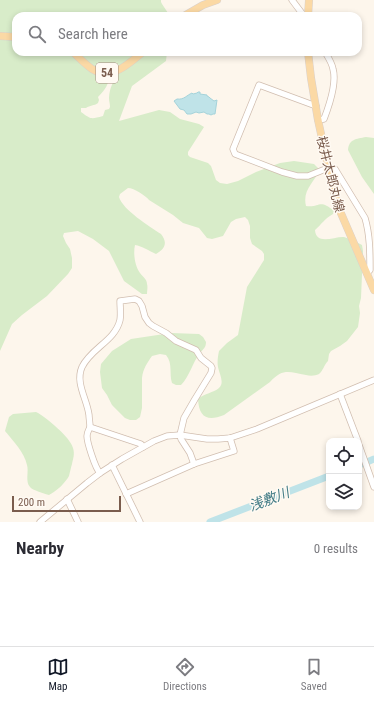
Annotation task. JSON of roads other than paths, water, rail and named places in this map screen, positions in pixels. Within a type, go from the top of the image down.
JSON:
[{"type":"main road","points":[[191,12],[216,0]]},
{"type":"main road","points":[[308,0],[308,12]]},
{"type":"main road","points":[[0,36],[12,37]]},
{"type":"main road","name":"54","points":[[78,56],[93,69],[102,73],[117,71],[138,56]]},
{"type":"main road","name":"桜井太郎丸線","points":[[308,56],[318,120],[328,168],[340,211],[374,290]]},
{"type":"street","points":[[292,0],[301,12]]},
{"type":"street","points":[[318,120],[324,119],[328,109],[334,78],[333,69],[327,56]]},
{"type":"street","points":[[316,106],[259,85],[233,149],[235,154],[282,172],[297,176],[308,176],[328,168],[335,169],[366,218],[370,259],[370,270],[367,272]]},
{"type":"street","points":[[100,473],[96,467],[87,439],[90,427],[89,413],[79,380],[81,369],[88,357],[109,339],[117,327],[120,319],[120,301],[135,299],[141,304],[145,317],[149,323],[176,341],[196,350],[201,358],[212,368],[212,373],[184,418],[180,435],[194,464]]},
{"type":"street","points":[[40,522],[100,473],[154,441],[167,436],[180,435],[207,439],[230,438],[257,429],[374,380]]},
{"type":"street","points":[[340,394],[357,438]]},
{"type":"street","points":[[90,427],[140,444],[143,447]]},
{"type":"street","points":[[126,494],[194,464],[234,451],[230,438]]},
{"type":"street","points":[[362,453],[374,487]]},
{"type":"street","points":[[112,465],[140,522]]},
{"type":"street","points":[[67,499],[78,522]]},
{"type":"water","points":[[200,92],[200,94],[207,95],[214,101],[217,100],[215,114],[211,115],[204,112],[196,112],[187,114],[184,110],[180,109],[174,101]]},
{"type":"waterway","name":"浅敷川","points":[[367,462],[374,459]]},
{"type":"waterway","name":"浅敷川","points":[[210,522],[326,477]]}]
